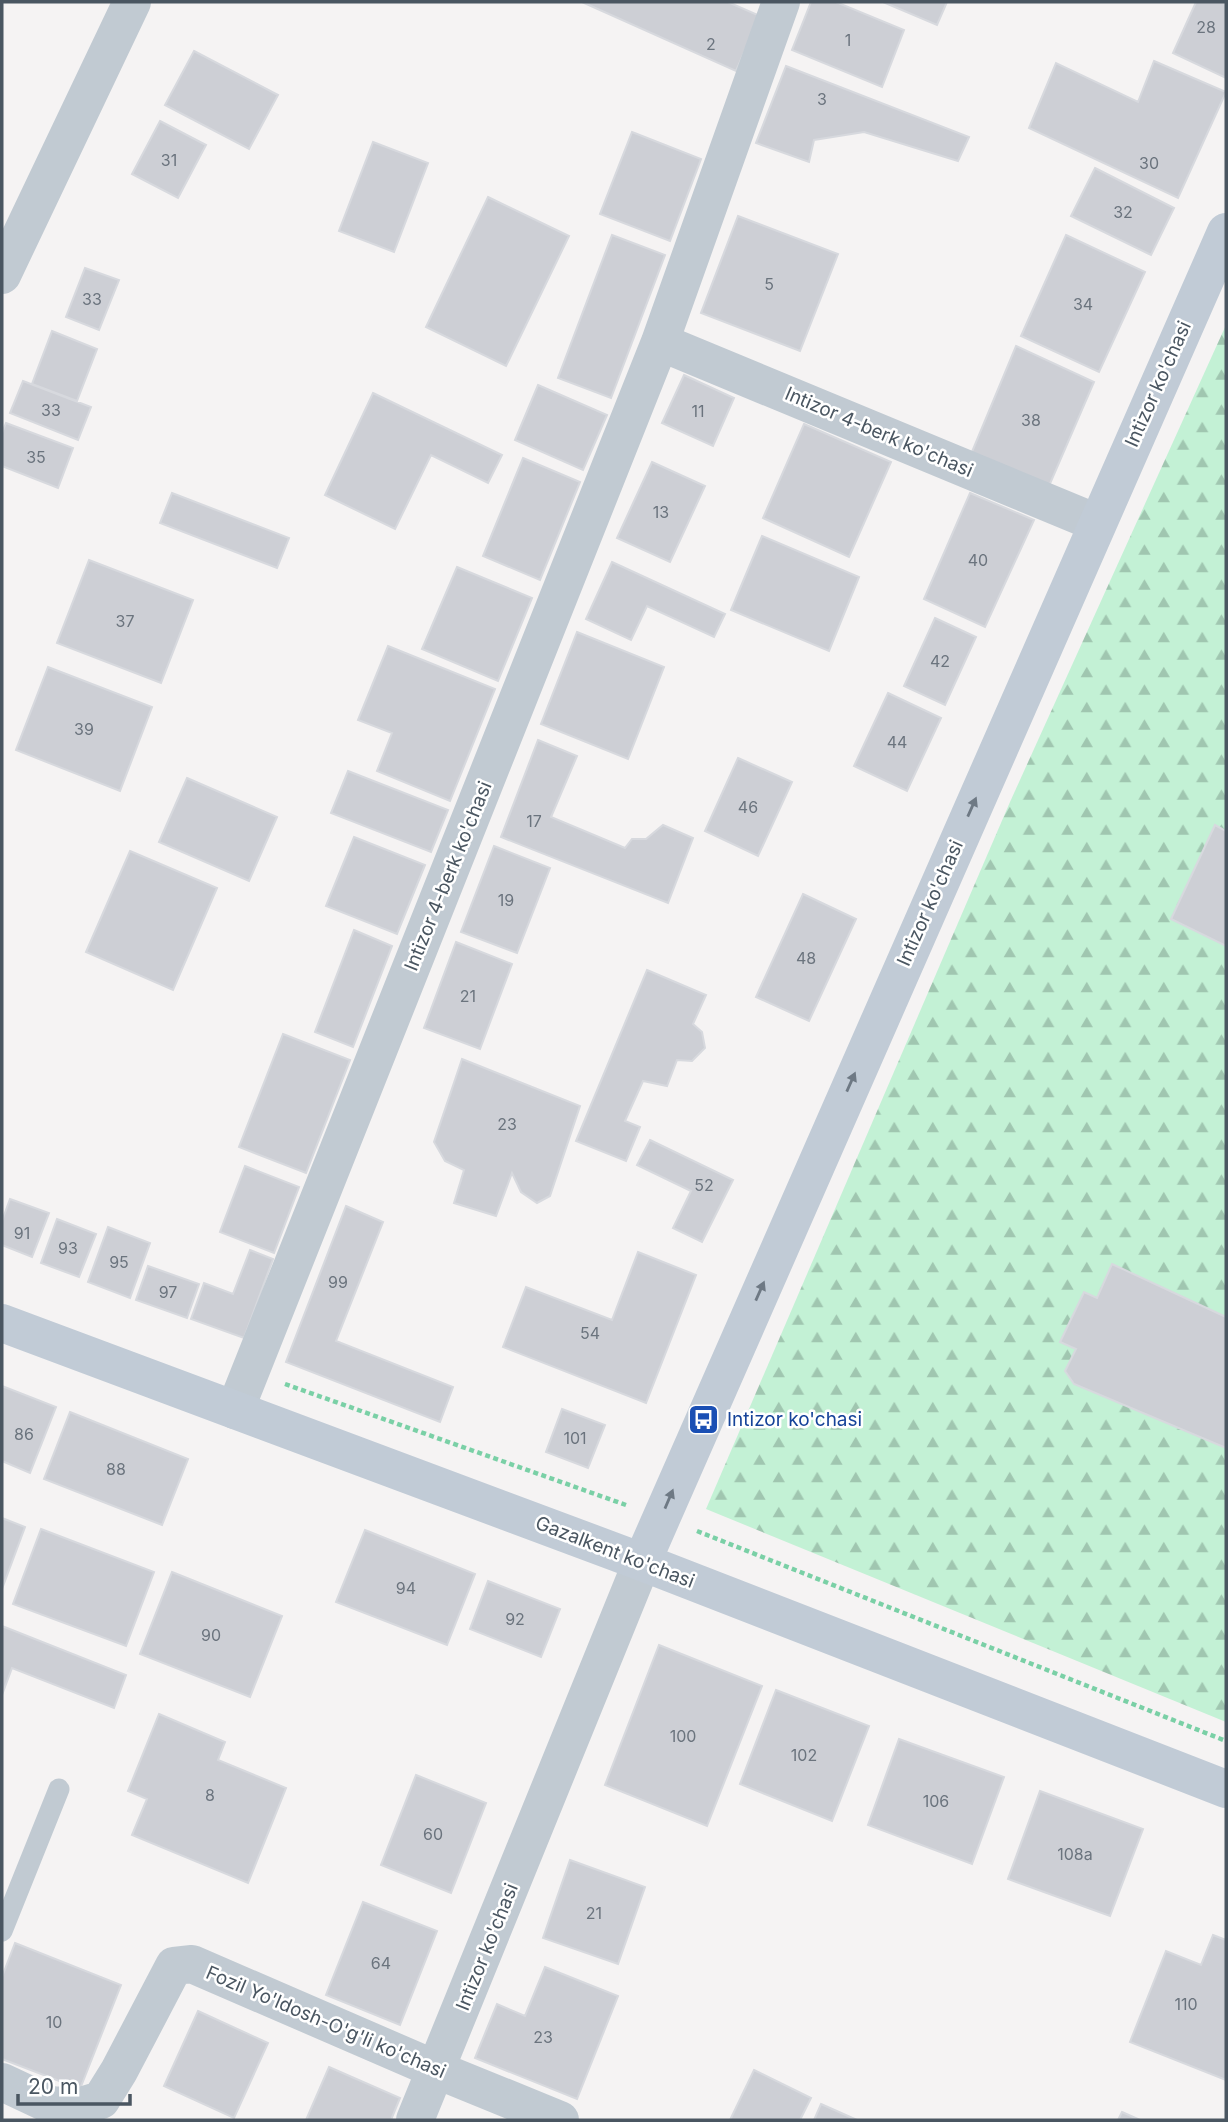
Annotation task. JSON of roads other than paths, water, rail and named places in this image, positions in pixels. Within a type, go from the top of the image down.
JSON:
[{"type":"street","points":[[2,275],[132,2]]},
{"type":"street","name":"Intizor 4-berk ko'chasi","points":[[235,1409],[660,342],[782,2]]},
{"type":"street","name":"Intizor ko'chasi","points":[[415,2120],[661,1517],[1226,232]]},
{"type":"street","name":"Intizor 4-berk ko'chasi","points":[[660,342],[1097,523]]},
{"type":"street","name":"Gazalkent ko'chasi","points":[[2,1323],[642,1562],[1226,1789]]},
{"type":"street","name":"Fozil Yo'ldosh-O'g'li ko'chasi","points":[[2,2082],[51,2105],[78,2107],[101,2100],[174,1966],[192,1964],[560,2120]]},
{"type":"lane","points":[[2,1931],[59,1789]]},
{"type":"place","name":"Intizor ko'chasi","points":[[704,1419]]}]
